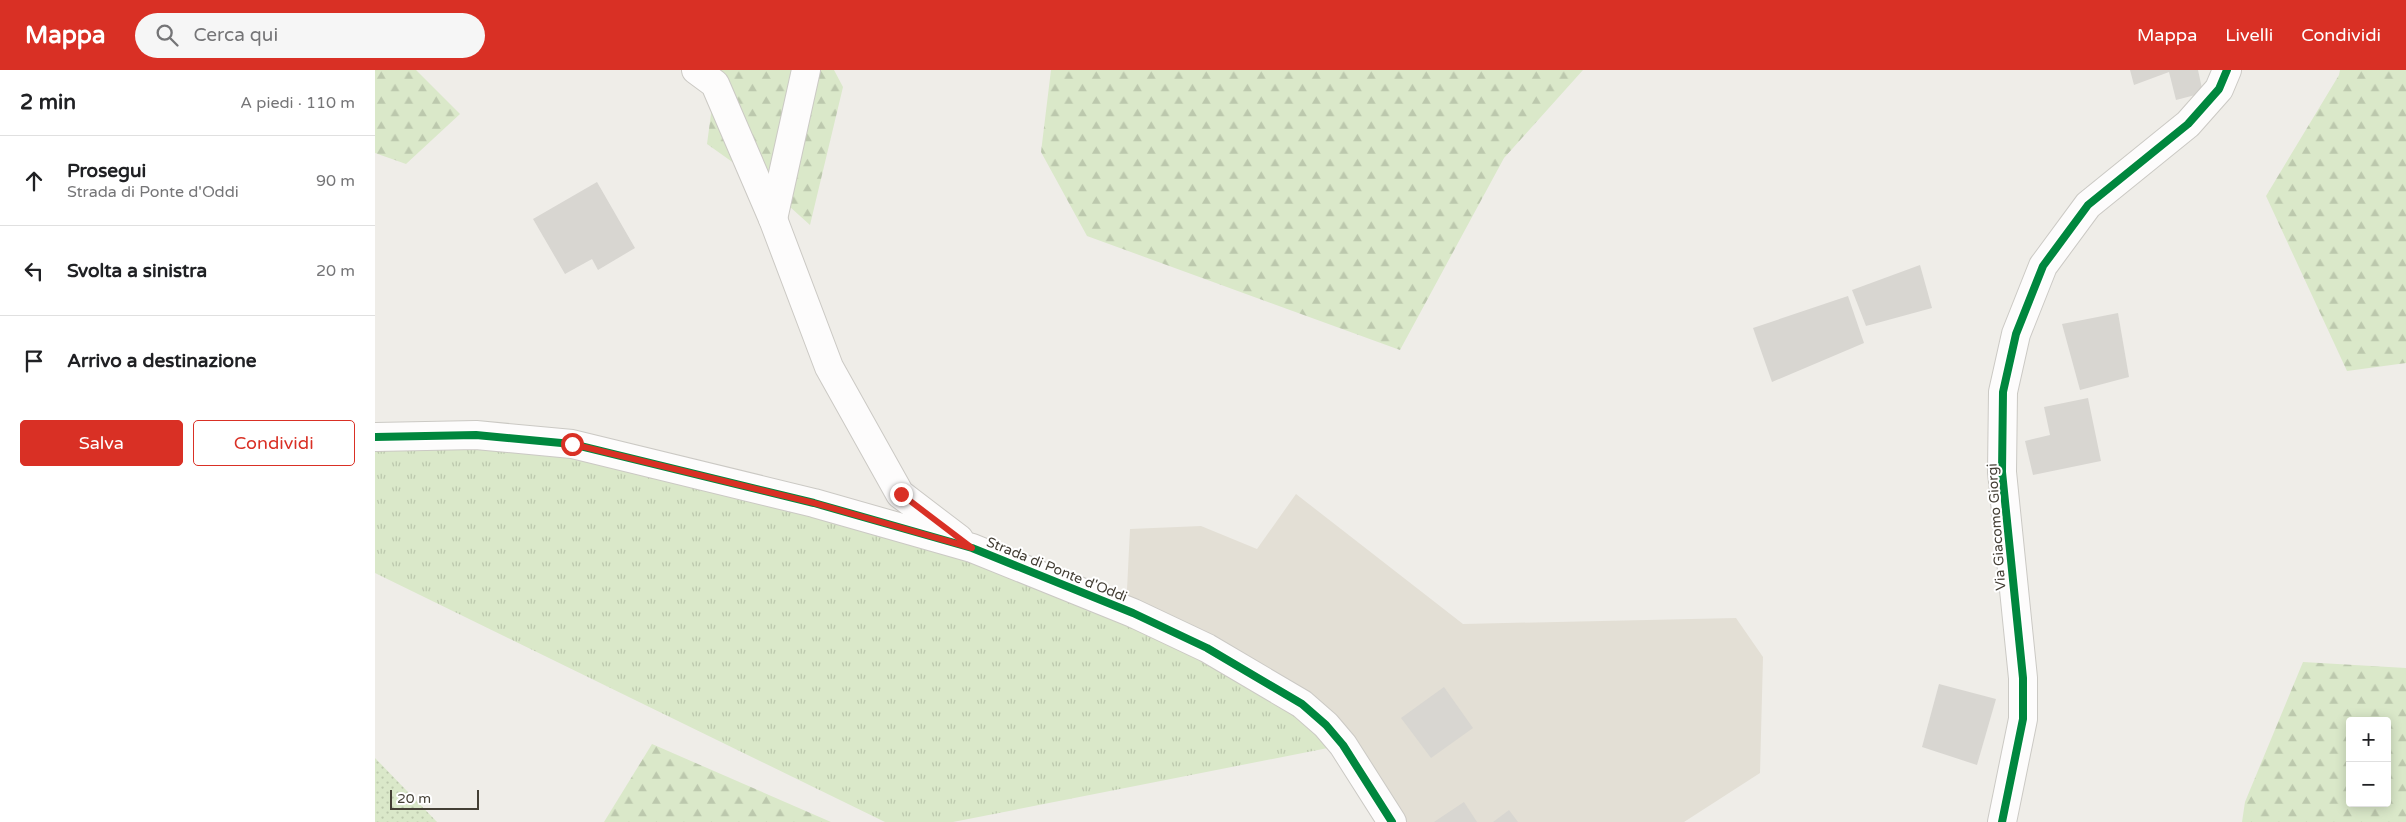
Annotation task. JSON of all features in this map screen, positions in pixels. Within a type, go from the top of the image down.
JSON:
[{"type":"street","points":[[696,70],[715,84],[773,219],[829,367],[901,494],[972,548]]},
{"type":"street","points":[[773,219],[806,70]]},
{"type":"street","name":"Via Giacomo Giorgi","points":[[2002,822],[2023,719],[2023,678],[2002,472],[2003,392],[2016,334],[2043,266],[2088,204],[2188,124],[2219,89],[2227,70]]},
{"type":"street","name":"Strada di Ponte d'Oddi","points":[[375,437],[476,435],[572,444],[814,503],[972,548],[1133,613],[1207,648],[1302,704],[1326,724],[1343,745],[1392,822]]},
{"type":"shaded area","points":[[1296,494],[1463,624],[1736,618],[1763,657],[1760,773],[1684,822],[1392,822],[1343,745],[1126,610],[1130,529],[1201,526],[1257,549]]},
{"type":"green space","points":[[375,70],[416,70],[460,114],[406,164],[375,153]]},
{"type":"green space","points":[[696,70],[834,70],[843,87],[810,225],[769,188],[707,144],[715,84]]},
{"type":"green space","points":[[1051,70],[1583,70],[1504,158],[1400,350],[1087,236],[1041,152]]},
{"type":"green space","points":[[2340,70],[2406,70],[2406,363],[2347,371],[2266,196],[2339,75]]},
{"type":"green space","points":[[375,437],[653,463],[1126,610],[1343,745],[953,822],[885,822],[375,573]]},
{"type":"green space","points":[[2303,662],[2406,668],[2406,822],[2242,822],[2245,802]]},
{"type":"green space","points":[[652,744],[831,822],[604,822]]},
{"type":"green space","points":[[375,758],[437,822],[375,822]]},
{"type":"building","points":[[2130,70],[2198,70],[2203,93],[2176,100],[2169,72],[2134,85]]},
{"type":"building","points":[[597,182],[635,248],[598,270],[592,259],[565,274],[533,219]]},
{"type":"building","points":[[1920,265],[1932,308],[1866,326],[1852,290]]},
{"type":"building","points":[[1848,296],[1864,343],[1772,382],[1753,328]]},
{"type":"building","points":[[2118,313],[2129,377],[2080,390],[2062,324]]},
{"type":"building","points":[[2088,398],[2101,461],[2033,475],[2025,441],[2050,435],[2044,407]]},
{"type":"building","points":[[1939,684],[1996,699],[1977,765],[1922,747]]},
{"type":"building","points":[[1444,687],[1473,728],[1431,758],[1401,718]]},
{"type":"building","points":[[1464,802],[1477,822],[1434,822]]},
{"type":"building","points":[[1509,810],[1518,822],[1493,822]]},
{"type":"cycle path","points":[[2002,822],[2023,719],[2023,678],[2002,472],[2003,392],[2016,334],[2043,266],[2088,205],[2188,124],[2219,89],[2227,70]]},
{"type":"cycle path","points":[[375,437],[476,435],[572,444],[814,503],[972,548],[1133,613],[1207,648],[1302,704],[1326,725],[1343,745],[1392,822]]},
{"type":"route","points":[[572,444],[814,503],[972,548],[901,494]]}]
